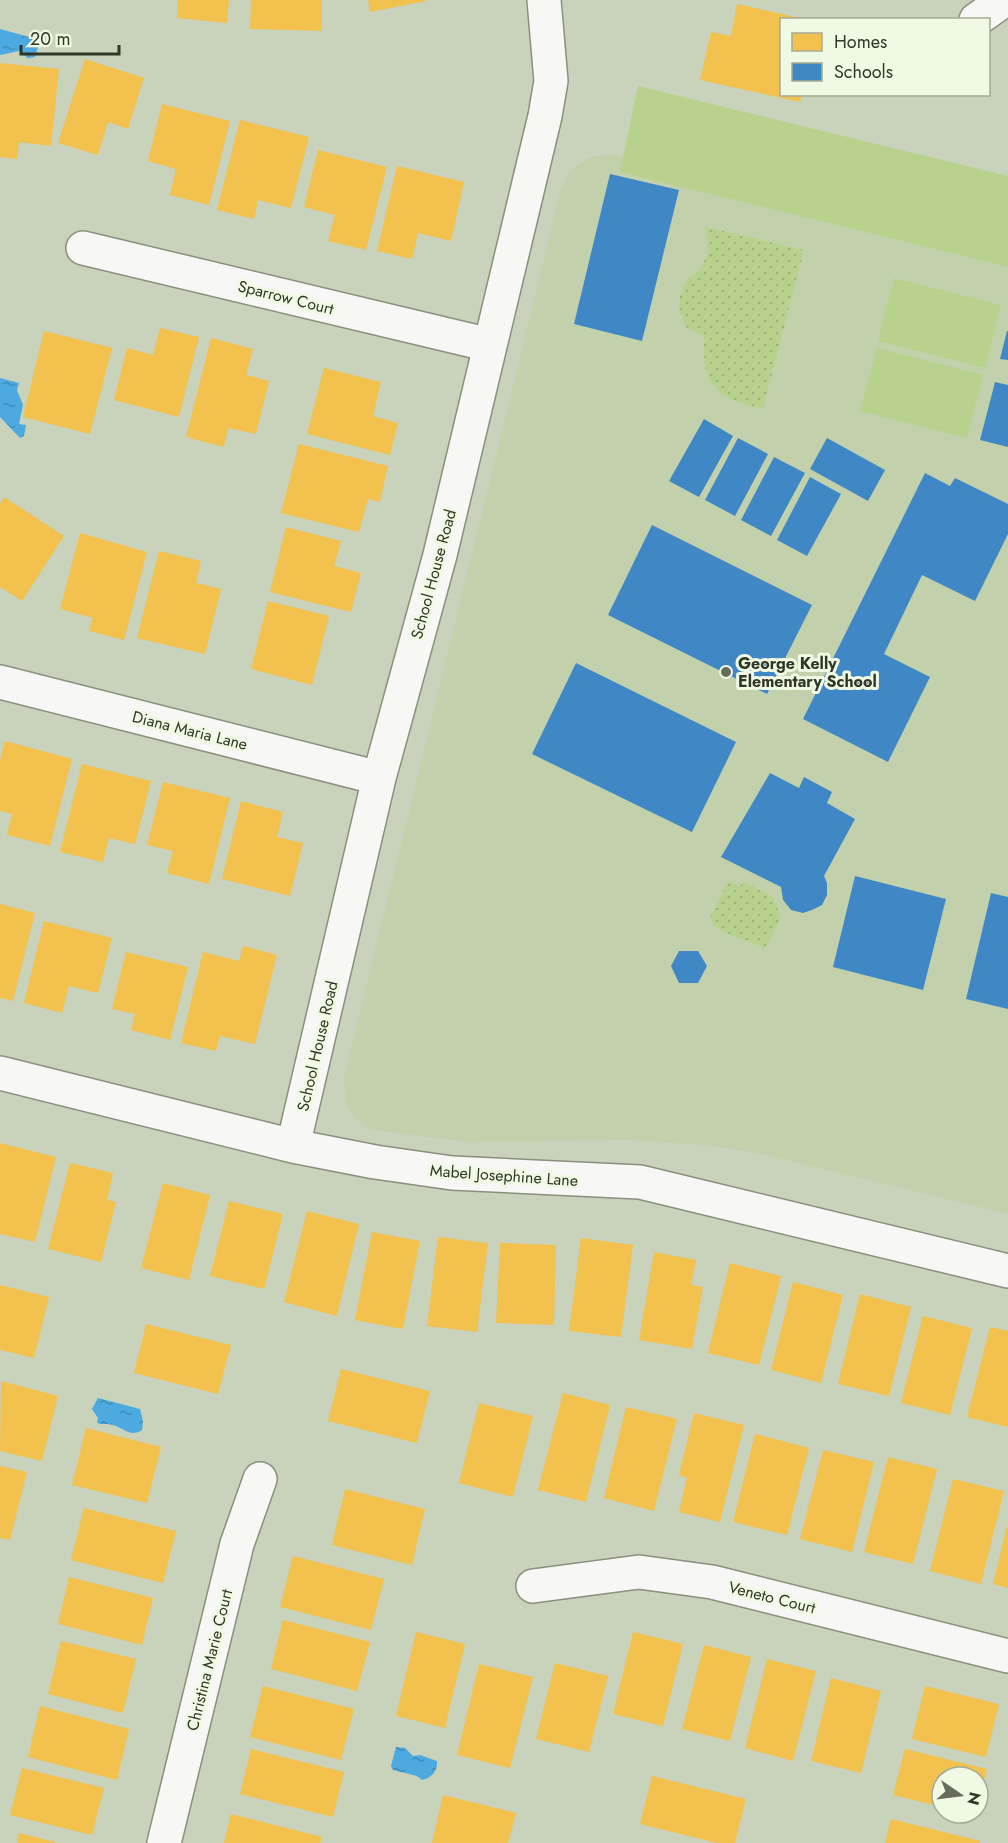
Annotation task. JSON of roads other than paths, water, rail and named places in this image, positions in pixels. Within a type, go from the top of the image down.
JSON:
[{"type":"street","name":"School House Road","points":[[293,1146],[379,778],[440,555],[537,155],[551,81],[544,0]]},
{"type":"street","points":[[979,18],[1004,0]]},
{"type":"street","name":"Sparrow Court","points":[[83,248],[490,345]]},
{"type":"street","name":"Diana Maria Lane","points":[[0,682],[379,778]]},
{"type":"street","name":"Mabel Josephine Lane","points":[[0,1073],[293,1146],[375,1162],[452,1173],[640,1182],[1008,1271]]},
{"type":"street","name":"Christina Marie Court","points":[[164,1843],[237,1544],[260,1479]]},
{"type":"street","name":"Veneto Court","points":[[533,1586],[639,1572],[712,1582],[1008,1656]]},
{"type":"water","points":[[0,29],[33,38],[38,47],[35,57],[28,58],[19,51],[0,55]]},
{"type":"water","points":[[0,378],[19,383],[17,390],[23,405],[19,424],[26,425],[24,436],[20,438],[0,417]]},
{"type":"water","points":[[98,1398],[140,1409],[143,1421],[142,1430],[130,1433],[113,1425],[97,1423],[98,1418],[92,1409]]},
{"type":"water","points":[[396,1747],[405,1748],[413,1756],[420,1755],[437,1761],[435,1771],[431,1776],[422,1780],[417,1776],[393,1770],[391,1766]]},
{"type":"place","name":"George Kelly Elementary School","points":[[726,672]]}]
